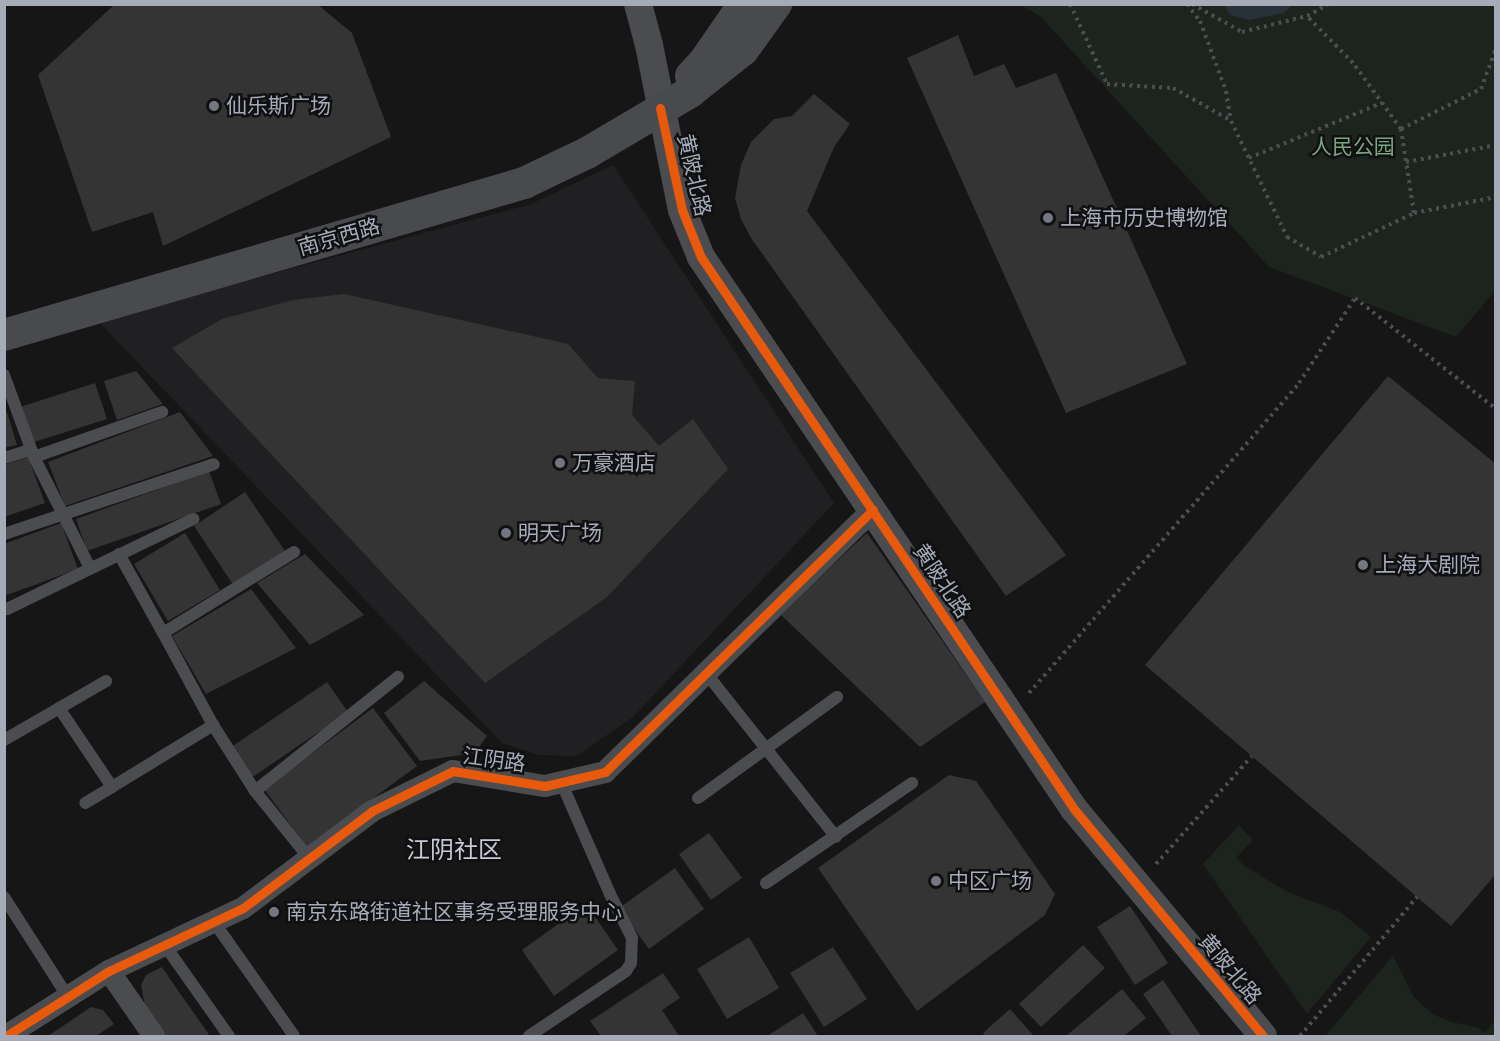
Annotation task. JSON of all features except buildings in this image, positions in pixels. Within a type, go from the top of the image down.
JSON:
[{"type":"main road","name":"南京西路","points":[[660,108],[704,62],[744,4]]},
{"type":"main road","name":"南京西路","points":[[4,335],[524,183],[587,153],[690,92],[722,69],[749,43],[776,4]]},
{"type":"street","name":"黄陂北路","points":[[638,4],[649,45],[682,210],[701,257],[1074,809],[1263,1036]]},
{"type":"street","name":"江阴路","points":[[9,1036],[109,971],[201,923],[243,908],[372,811],[453,771],[545,786],[605,772],[873,510]]},
{"type":"street","points":[[109,971],[154,1036]]},
{"type":"lane","points":[[4,375],[32,454],[61,515],[90,568]]},
{"type":"lane","points":[[4,458],[32,454],[162,412]]},
{"type":"lane","points":[[4,534],[214,464]]},
{"type":"lane","points":[[7,609],[193,519]]},
{"type":"lane","points":[[164,633],[294,552]]},
{"type":"lane","points":[[119,554],[213,725],[255,791],[309,858]]},
{"type":"lane","points":[[706,673],[836,837]]},
{"type":"lane","points":[[255,791],[398,677]]},
{"type":"lane","points":[[4,740],[106,681]]},
{"type":"lane","points":[[698,798],[837,697]]},
{"type":"lane","points":[[58,708],[112,787]]},
{"type":"lane","points":[[85,803],[213,725]]},
{"type":"lane","points":[[529,1036],[626,971],[632,963],[632,938],[561,782]]},
{"type":"lane","points":[[766,883],[912,783]]},
{"type":"lane","points":[[4,897],[68,997]]},
{"type":"lane","points":[[201,923],[294,1036]]},
{"type":"lane","points":[[164,944],[229,1036]]},
{"type":"path","points":[[1070,4],[1107,84],[1173,88],[1231,121]]},
{"type":"path","points":[[1187,4],[1200,21],[1226,91],[1231,121],[1287,237],[1321,257],[1414,213],[1496,197]]},
{"type":"path","points":[[1192,4],[1242,32],[1307,16],[1329,4]]},
{"type":"path","points":[[1307,16],[1353,63],[1401,129],[1414,213]]},
{"type":"path","points":[[1401,129],[1481,89],[1496,48]]},
{"type":"path","points":[[1249,158],[1382,103]]},
{"type":"path","points":[[1406,162],[1496,145]]},
{"type":"path","points":[[1010,714],[1299,383],[1354,297],[1496,409]]},
{"type":"path","points":[[1137,885],[1252,756]]},
{"type":"path","points":[[1300,1036],[1417,897]]},
{"type":"shaded area","points":[[1224,5],[1292,5],[1284,13],[1249,20],[1230,15]]},
{"type":"shaded area","name":"明天广场","points":[[613,165],[834,503],[632,718],[576,756],[539,755],[502,743],[98,321],[531,204]]},
{"type":"green space","name":"人民公园","points":[[1021,5],[1495,5],[1495,291],[1456,337],[1269,267],[1041,17]]},
{"type":"green space","points":[[1239,825],[1253,840],[1236,858],[1245,866],[1286,891],[1340,912],[1371,937],[1307,1014],[1203,864]]},
{"type":"green space","points":[[1393,956],[1413,996],[1431,1013],[1448,1021],[1479,1028],[1485,1033],[1495,1020],[1495,1036],[1325,1036]]},
{"type":"cycle path","points":[[660,108],[682,210],[701,257],[1074,809],[1263,1036]]},
{"type":"cycle path","points":[[6,1036],[109,971],[243,908],[372,811],[453,771],[545,786],[605,772],[873,510]]},
{"type":"place","name":"仙乐斯广场","points":[[214,106]]},
{"type":"place","name":"上海市历史博物馆","points":[[1048,218]]},
{"type":"place","name":"万豪酒店","points":[[560,463]]},
{"type":"place","name":"明天广场","points":[[506,533]]},
{"type":"place","name":"上海大剧院","points":[[1363,565]]},
{"type":"place","name":"中区广场","points":[[936,881]]},
{"type":"place","name":"南京东路街道社区事务受理服务中心","points":[[274,912]]},
{"type":"district","name":"江阴社区","points":[[454,850]]}]
